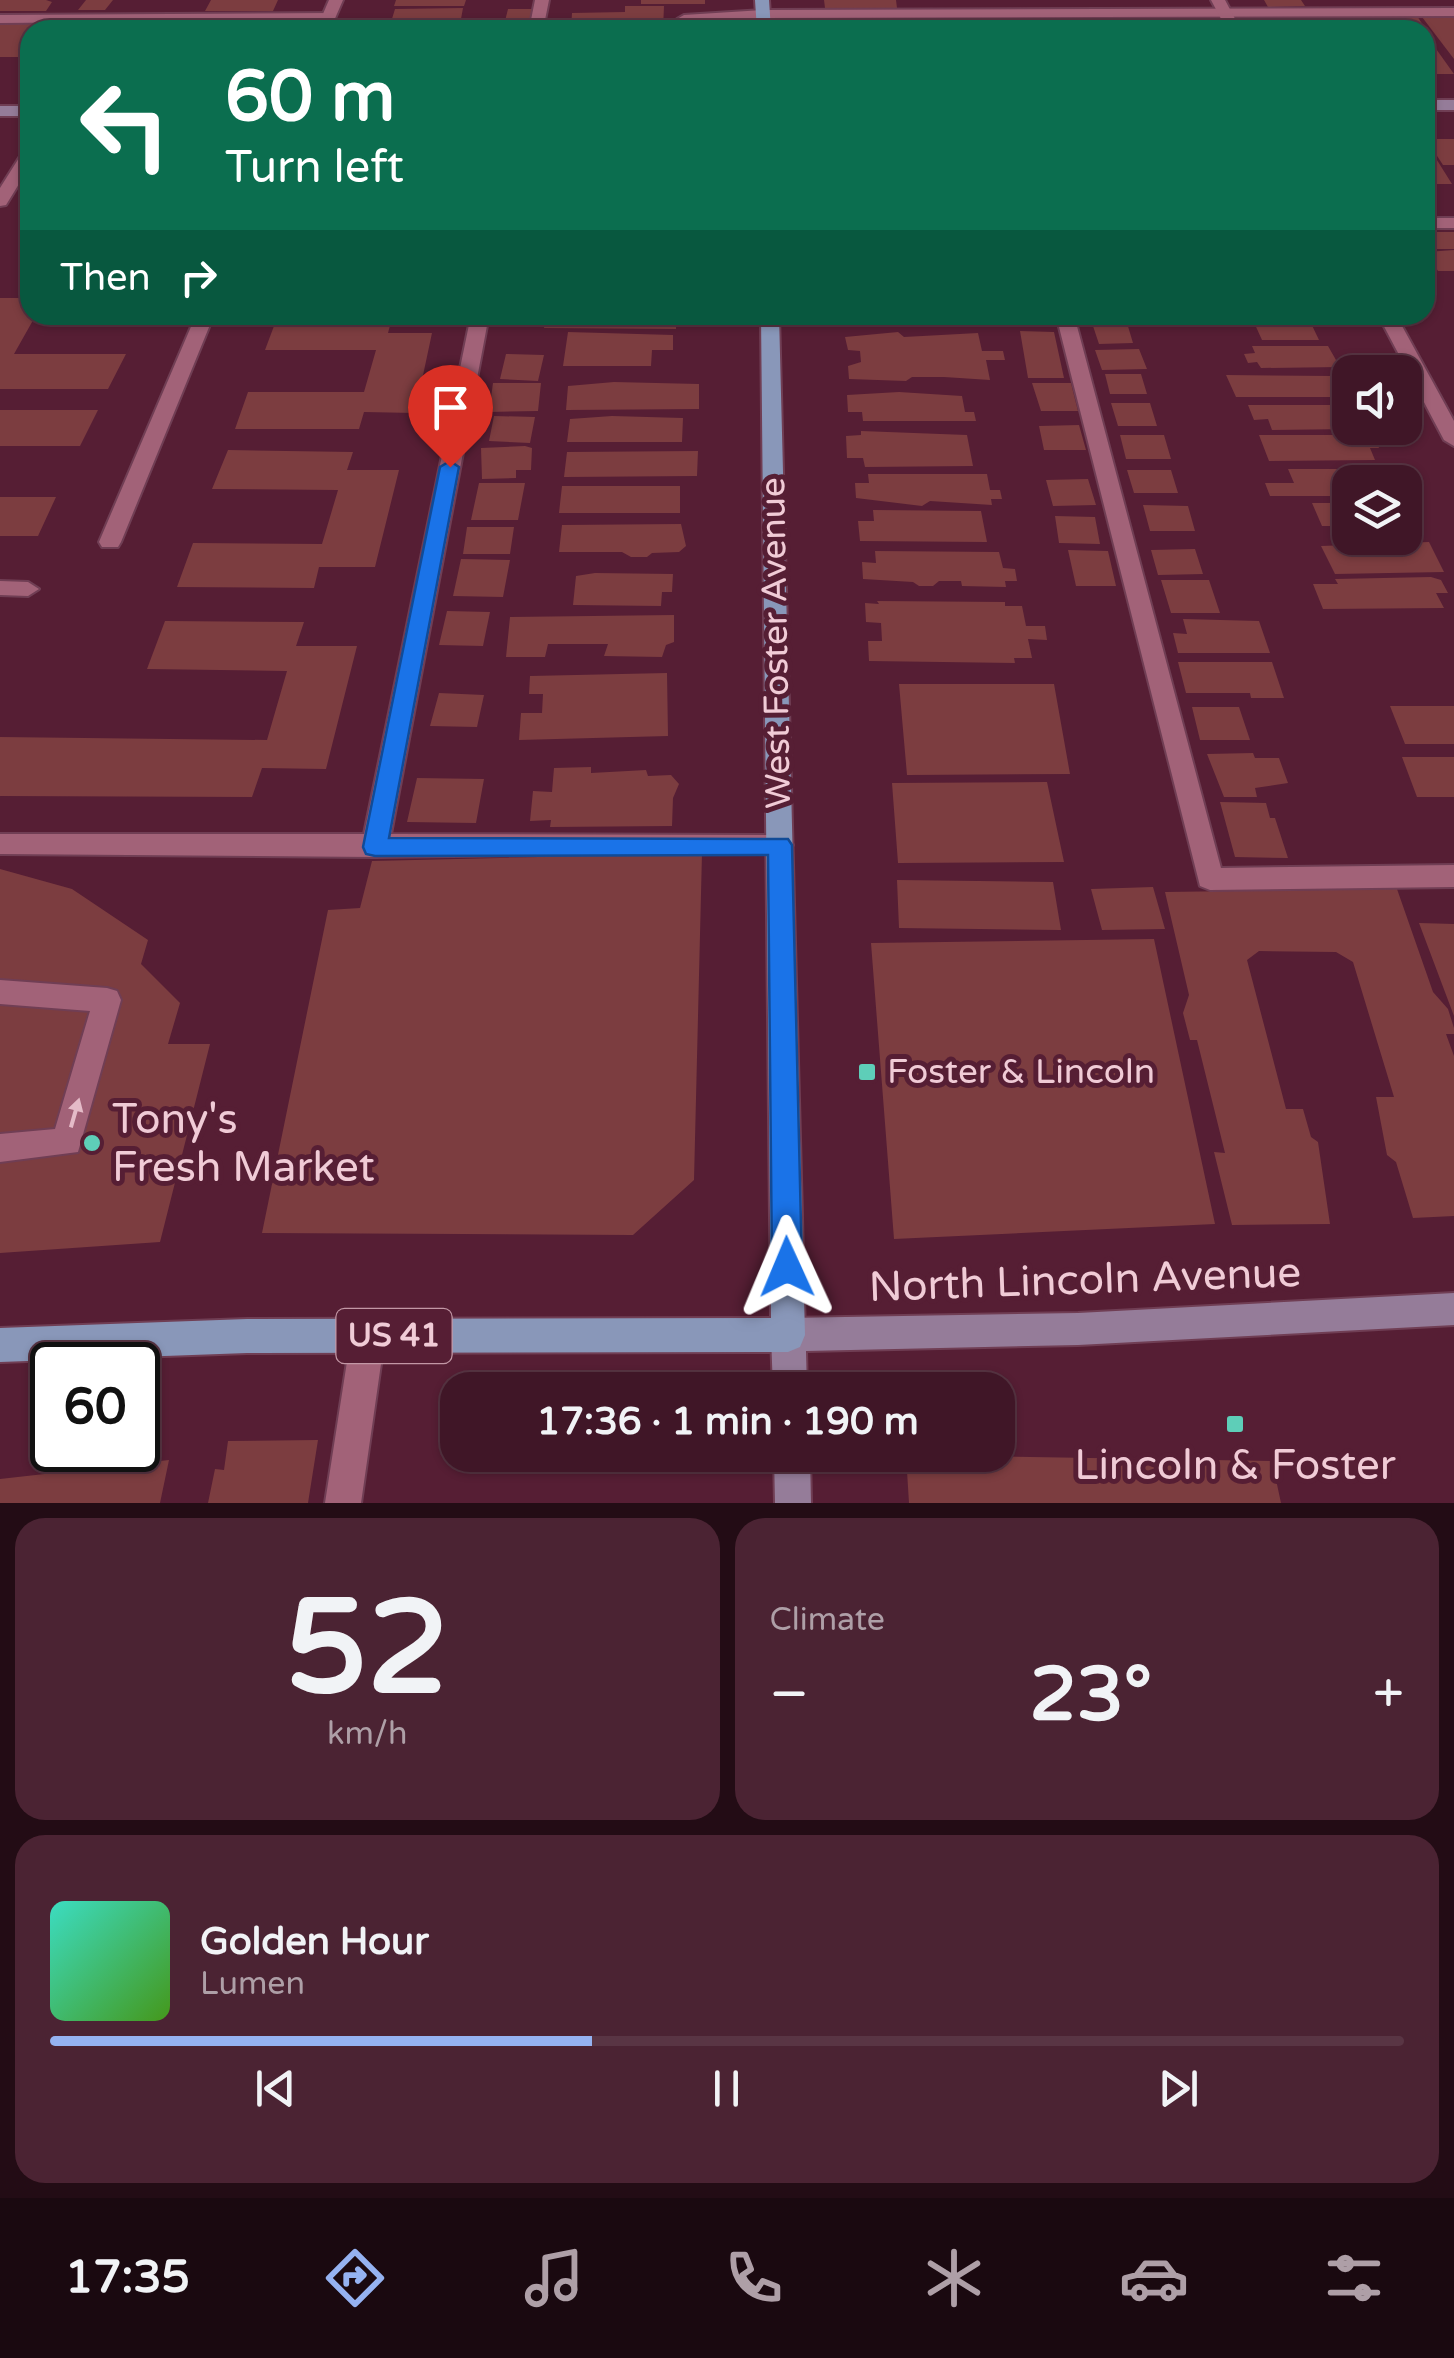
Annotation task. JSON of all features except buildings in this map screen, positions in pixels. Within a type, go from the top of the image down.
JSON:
[{"type":"main road","name":"West Foster Avenue","points":[[770,325],[789,1372]]},
{"type":"main road","name":"North Lincoln Avenue","points":[[0,1346],[152,1337],[788,1335],[1078,1329],[1454,1309]]},
{"type":"main road","points":[[792,1472],[793,1503]]},
{"type":"street","points":[[113,18],[124,0]]},
{"type":"street","points":[[684,20],[1222,6],[1454,12]]},
{"type":"street","points":[[0,19],[198,20]]},
{"type":"street","points":[[0,201],[20,170]]},
{"type":"street","points":[[110,542],[201,325]]},
{"type":"street","points":[[375,847],[478,325]]},
{"type":"street","points":[[1069,325],[1210,879],[1454,876]]},
{"type":"street","points":[[1392,325],[1454,440]]},
{"type":"street","points":[[0,588],[28,589]]},
{"type":"street","points":[[0,844],[780,845]]},
{"type":"street","points":[[0,992],[107,1000],[67,1142],[0,1148]]},
{"type":"street","points":[[344,1503],[368,1336]]},
{"type":"place","name":"Foster & Lincoln","points":[[867,1072]]},
{"type":"place","name":"Tony's Fresh Market","points":[[92,1143]]},
{"type":"place","name":"Lincoln & Foster","points":[[1235,1424]]},
{"type":"route","points":[[450,467],[375,847],[780,845],[787,1267]]}]
